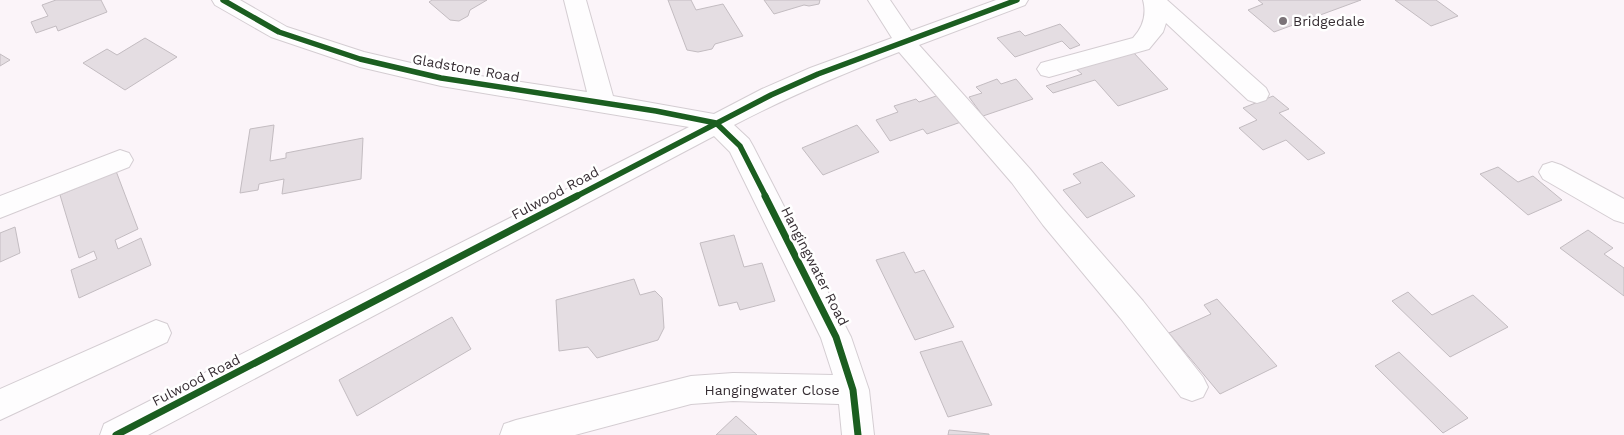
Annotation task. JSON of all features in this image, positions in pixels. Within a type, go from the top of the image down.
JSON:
[{"type":"street","name":"Gladstone Road","points":[[223,0],[280,32],[360,60],[441,78],[656,111],[716,123]]},
{"type":"street","points":[[576,0],[602,104]]},
{"type":"street","points":[[879,0],[905,42],[1021,176],[1053,217],[1127,303],[1192,387]]},
{"type":"street","name":"Fulwood Road","points":[[116,435],[716,123],[818,74],[1017,0]]},
{"type":"street","points":[[1049,69],[1141,44],[1152,32],[1156,16],[1154,0]]},
{"type":"street","points":[[1154,0],[1257,94]]},
{"type":"street","name":"Hangingwater Road","points":[[716,123],[740,146],[836,337],[853,390],[858,435]]},
{"type":"street","points":[[0,207],[120,160]]},
{"type":"street","points":[[1552,172],[1624,212]]},
{"type":"street","points":[[0,405],[156,333]]},
{"type":"street","name":"Hangingwater Close","points":[[516,435],[691,390],[734,388],[853,390]]},
{"type":"building","points":[[56,0],[101,0],[107,12],[58,31],[56,26],[36,33],[31,22],[48,16],[42,5]]},
{"type":"building","points":[[432,0],[487,0],[470,10],[468,16],[459,21],[450,20],[429,2]]},
{"type":"building","points":[[668,0],[691,0],[696,10],[723,4],[743,36],[715,44],[712,49],[698,52],[687,50]]},
{"type":"building","points":[[764,0],[820,0],[819,4],[804,5],[774,14]]},
{"type":"building","name":"Bridgedale","points":[[1258,0],[1361,0],[1274,32],[1248,10],[1263,4]]},
{"type":"building","points":[[1395,0],[1436,0],[1458,16],[1431,26]]},
{"type":"building","points":[[1060,24],[1080,45],[1070,49],[1062,41],[1015,57],[997,38],[1020,31],[1025,36]]},
{"type":"building","points":[[145,38],[177,57],[125,90],[83,63],[107,49],[117,55]]},
{"type":"building","points":[[1132,51],[1168,89],[1118,106],[1095,80],[1053,93],[1046,86],[1082,74],[1076,69]]},
{"type":"building","points":[[0,54],[10,60],[0,66]]},
{"type":"building","points":[[997,79],[1001,84],[1016,79],[1033,99],[983,116],[969,97],[982,93],[976,87]]},
{"type":"building","points":[[939,95],[961,122],[927,134],[923,129],[890,141],[876,120],[898,112],[894,106],[916,99],[919,102]]},
{"type":"building","points":[[1273,96],[1289,109],[1279,113],[1325,153],[1308,160],[1286,140],[1263,150],[1239,128],[1257,120],[1243,108]]},
{"type":"building","points":[[274,125],[270,161],[286,158],[286,153],[363,138],[361,179],[282,194],[284,179],[259,184],[258,190],[240,193],[250,129]]},
{"type":"building","points":[[857,125],[879,152],[823,175],[802,148]]},
{"type":"building","points":[[1102,162],[1135,196],[1087,218],[1063,190],[1081,183],[1073,174]]},
{"type":"building","points":[[1498,167],[1518,182],[1533,176],[1562,200],[1528,215],[1480,174]]},
{"type":"building","points":[[116,171],[138,229],[115,240],[118,249],[141,238],[151,265],[79,298],[71,270],[97,259],[94,251],[79,258],[60,195]]},
{"type":"building","points":[[15,227],[20,253],[0,262],[0,233]]},
{"type":"building","points":[[1588,230],[1613,248],[1604,254],[1624,268],[1624,296],[1560,248]]},
{"type":"building","points":[[734,235],[744,267],[762,263],[775,301],[740,310],[737,302],[719,306],[700,243]]},
{"type":"building","points":[[904,252],[915,273],[924,270],[954,327],[915,340],[876,260]]},
{"type":"building","points":[[634,279],[640,295],[655,291],[662,298],[664,328],[658,340],[597,358],[588,347],[559,351],[556,300]]},
{"type":"building","points":[[1408,292],[1432,315],[1473,295],[1508,327],[1450,357],[1392,301]]},
{"type":"building","points":[[1217,299],[1277,366],[1220,394],[1169,333],[1211,314],[1204,305]]},
{"type":"building","points":[[452,317],[471,349],[357,416],[339,380]]},
{"type":"building","points":[[962,341],[992,405],[948,417],[920,352]]},
{"type":"building","points":[[1399,352],[1468,418],[1443,433],[1375,366]]},
{"type":"building","points":[[736,416],[757,435],[716,435]]},
{"type":"building","points":[[949,430],[989,434],[989,435],[948,435]]},
{"type":"cycle path","points":[[223,0],[279,32],[360,59],[441,78],[656,111],[716,123],[740,146],[836,337],[853,390],[858,435]]},
{"type":"cycle path","points":[[116,435],[771,95],[818,74],[1017,0]]},
{"type":"place","name":"Bridgedale","points":[[1283,21]]}]
